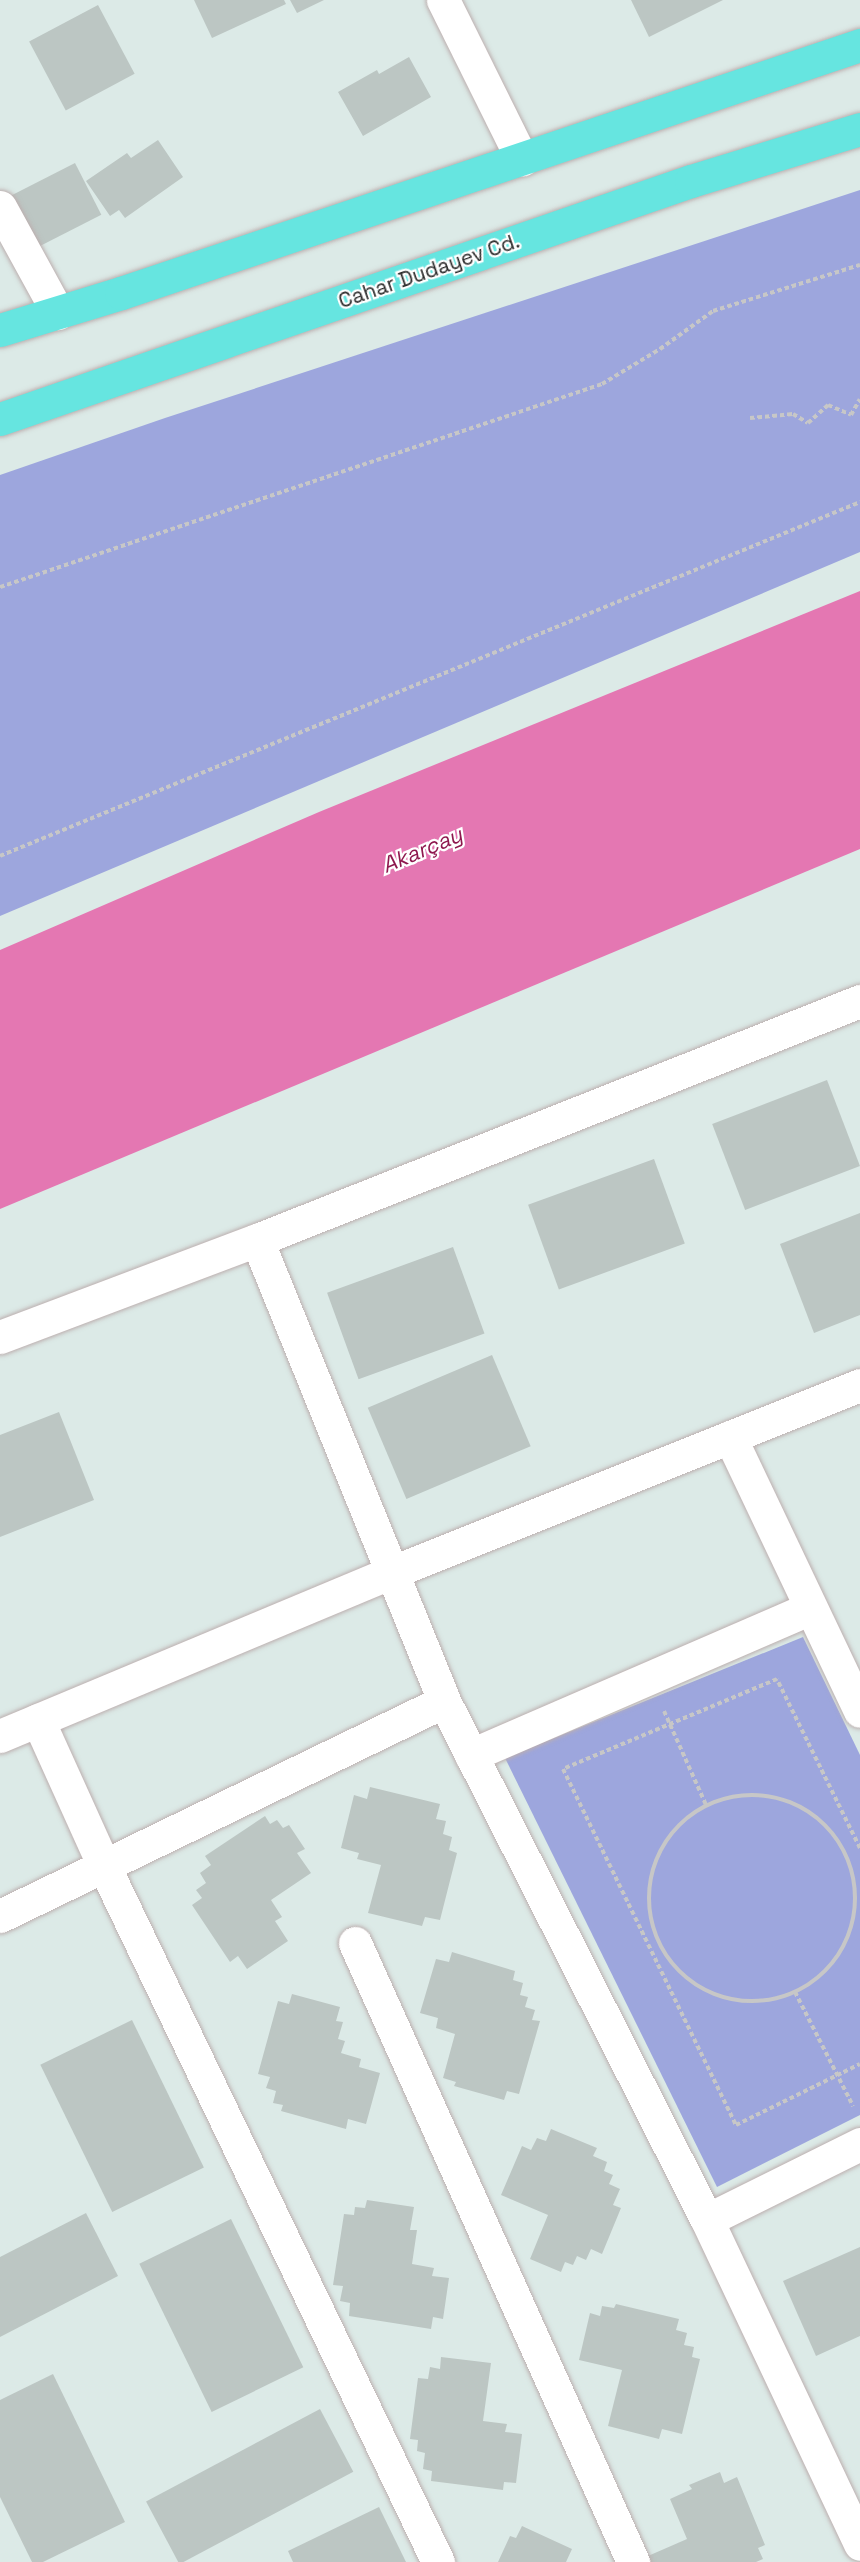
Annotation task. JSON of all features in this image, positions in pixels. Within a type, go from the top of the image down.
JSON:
[{"type":"main road","points":[[0,330],[58,313],[860,45]]},
{"type":"main road","name":"Cahar Dudayev Cd.","points":[[0,419],[691,181],[860,129]]},
{"type":"street","points":[[443,0],[522,159]]},
{"type":"street","points":[[0,207],[58,313]]},
{"type":"street","points":[[0,1337],[256,1240],[860,1001]]},
{"type":"street","points":[[256,1240],[444,1701],[707,2220],[860,2544]]},
{"type":"street","points":[[0,1736],[390,1573],[860,1385]]},
{"type":"street","points":[[730,1437],[860,1711]]},
{"type":"street","points":[[471,1755],[811,1608]]},
{"type":"street","points":[[0,1916],[444,1701]]},
{"type":"street","points":[[38,1720],[104,1866],[438,2562]]},
{"type":"street","points":[[355,1943],[633,2562]]},
{"type":"street","points":[[707,2220],[860,2144]]},
{"type":"path","points":[[0,587],[602,384],[660,349],[713,311],[860,265]]},
{"type":"path","points":[[750,417],[793,414],[808,423],[828,405],[851,415],[860,399]]},
{"type":"path","points":[[0,856],[860,502]]},
{"type":"path","points":[[648,1678],[707,1807]]},
{"type":"path","points":[[860,1848],[777,1679],[563,1769],[736,2125],[860,2064]]},
{"type":"path","points":[[758,1794],[791,1801],[820,1819],[842,1845],[854,1876],[856,1910],[846,1942],[827,1970],[795,1992],[768,2001],[734,2001],[701,1989],[674,1967],[656,1938],[648,1904],[652,1869],[668,1838],[692,1814],[724,1798],[758,1794]]},
{"type":"path","points":[[795,1992],[855,2110]]},
{"type":"shaded area","points":[[860,190],[860,552],[0,916],[0,475],[165,418]]},
{"type":"shaded area","points":[[803,1637],[860,1755],[860,2115],[717,2187],[505,1758]]},
{"type":"water","name":"Akarçay","points":[[860,591],[860,849],[0,1209],[0,950],[319,812]]},
{"type":"building","points":[[194,0],[284,0],[286,4],[212,38]]},
{"type":"building","points":[[290,0],[324,0],[297,13]]},
{"type":"building","points":[[631,0],[723,0],[649,37]]},
{"type":"building","points":[[98,5],[135,74],[66,110],[29,42]]},
{"type":"building","points":[[409,57],[431,97],[363,136],[338,92],[377,70],[379,74]]},
{"type":"building","points":[[158,140],[183,177],[125,218],[119,210],[110,216],[86,181],[127,153],[131,158]]},
{"type":"building","points":[[75,163],[101,215],[28,252],[2,200]]},
{"type":"building","points":[[827,1080],[860,1166],[745,1210],[712,1124]]},
{"type":"building","points":[[654,1159],[685,1244],[559,1289],[528,1205]]},
{"type":"building","points":[[860,1213],[860,1315],[814,1333],[780,1244]]},
{"type":"building","points":[[453,1247],[484,1333],[359,1379],[327,1293]]},
{"type":"building","points":[[492,1355],[531,1446],[406,1499],[368,1408]]},
{"type":"building","points":[[59,1412],[94,1500],[0,1537],[0,1435]]},
{"type":"building","points":[[370,1787],[440,1804],[436,1819],[446,1821],[443,1834],[452,1837],[449,1850],[457,1853],[440,1920],[425,1917],[422,1926],[368,1913],[381,1865],[357,1859],[359,1853],[341,1848],[354,1795],[367,1799]]},
{"type":"building","points":[[265,1816],[270,1824],[277,1820],[283,1828],[289,1825],[305,1849],[297,1853],[311,1873],[271,1900],[282,1917],[275,1921],[288,1941],[247,1969],[238,1956],[230,1962],[192,1905],[202,1898],[196,1890],[206,1883],[200,1873],[211,1865],[205,1856]]},
{"type":"building","points":[[452,1952],[515,1971],[513,1980],[523,1983],[520,1995],[528,1997],[525,2007],[535,2010],[532,2020],[540,2021],[519,2094],[507,2091],[504,2100],[454,2086],[456,2082],[443,2078],[455,2034],[436,2028],[438,2018],[420,2013],[436,1959],[449,1962]]},
{"type":"building","points":[[292,1994],[340,2007],[336,2021],[343,2022],[338,2039],[345,2041],[341,2053],[361,2059],[359,2067],[380,2073],[366,2124],[348,2119],[346,2129],[281,2111],[283,2105],[273,2103],[276,2091],[266,2088],[270,2077],[258,2074],[278,2001],[289,2004]]},
{"type":"building","points":[[132,2020],[204,2167],[112,2212],[40,2065]]},
{"type":"building","points":[[551,2129],[597,2148],[593,2156],[607,2162],[604,2171],[613,2175],[609,2184],[620,2189],[613,2205],[621,2208],[602,2254],[591,2249],[586,2260],[577,2256],[573,2265],[565,2262],[561,2272],[530,2259],[548,2215],[501,2195],[522,2146],[531,2150],[537,2138],[546,2141]]},
{"type":"building","points":[[367,2200],[414,2207],[410,2230],[417,2230],[412,2264],[434,2268],[432,2276],[449,2278],[443,2319],[433,2317],[431,2329],[349,2316],[350,2303],[340,2301],[343,2286],[333,2285],[344,2214],[354,2215],[355,2207],[365,2208]]},
{"type":"building","points":[[86,2213],[118,2276],[0,2337],[0,2257]]},
{"type":"building","points":[[231,2219],[303,2367],[212,2412],[139,2264]]},
{"type":"building","points":[[860,2247],[860,2336],[816,2356],[783,2281]]},
{"type":"building","points":[[616,2304],[679,2319],[676,2330],[687,2333],[684,2345],[694,2347],[692,2357],[700,2359],[682,2434],[662,2429],[659,2439],[608,2426],[622,2370],[579,2360],[590,2313],[600,2316],[602,2306],[614,2308]]},
{"type":"building","points":[[441,2357],[491,2363],[483,2421],[507,2424],[505,2432],[522,2434],[516,2483],[504,2482],[503,2490],[431,2481],[432,2471],[423,2469],[425,2453],[417,2451],[418,2440],[410,2439],[418,2378],[428,2379],[430,2367],[440,2369]]},
{"type":"building","points":[[53,2374],[125,2522],[43,2562],[32,2562],[0,2497],[0,2400]]},
{"type":"building","points":[[320,2409],[353,2472],[183,2562],[178,2562],[146,2501]]},
{"type":"building","points":[[720,2472],[724,2483],[737,2477],[765,2545],[758,2548],[763,2559],[756,2562],[651,2562],[648,2556],[687,2539],[670,2499],[692,2489],[689,2485]]},
{"type":"building","points":[[379,2507],[406,2562],[293,2562],[288,2551]]},
{"type":"building","points":[[522,2526],[572,2549],[566,2562],[498,2562],[510,2536],[516,2538]]}]
